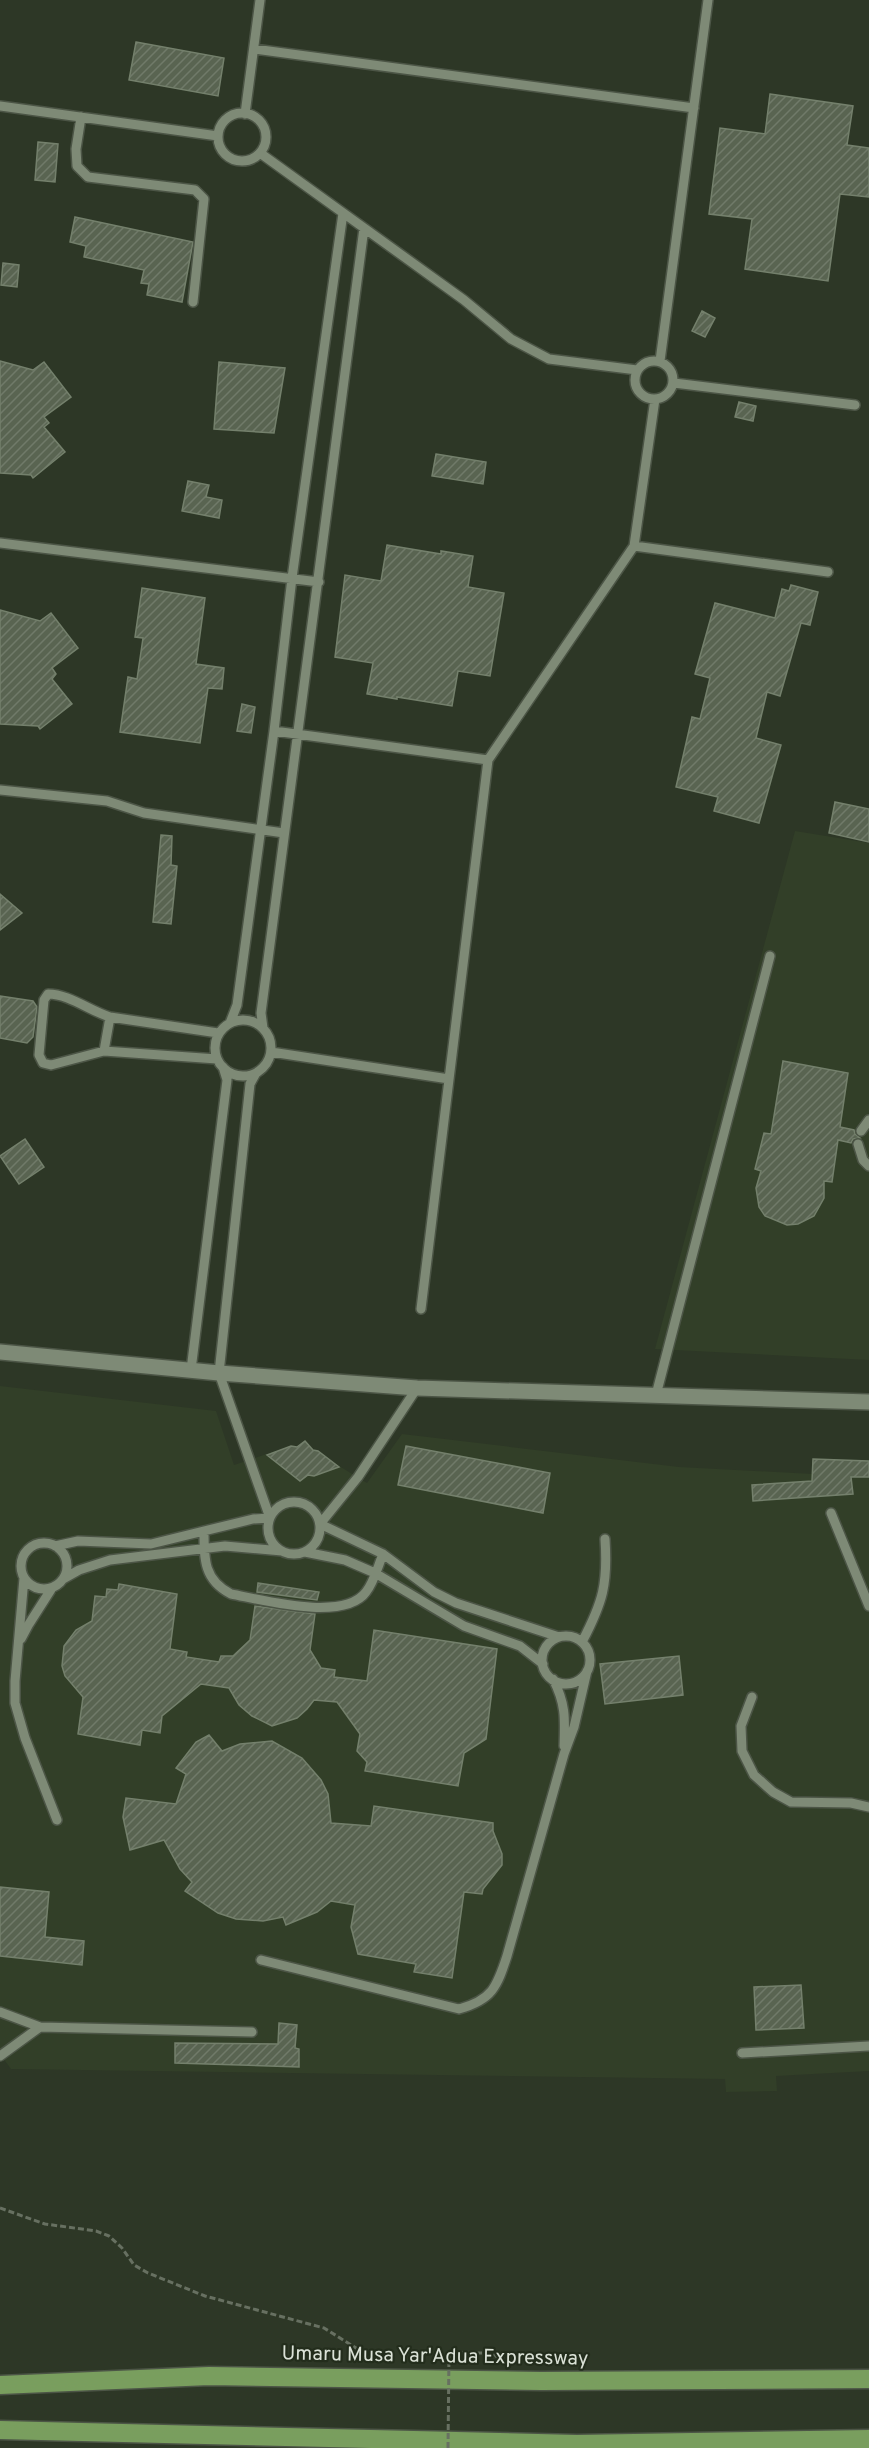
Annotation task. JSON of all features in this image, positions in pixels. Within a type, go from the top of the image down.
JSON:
[{"type":"highway","name":"Umaru Musa Yar'Adua Expressway","points":[[0,2385],[209,2376],[541,2381],[869,2379]]},
{"type":"highway","points":[[0,2430],[577,2444],[869,2439]]},
{"type":"street","points":[[0,1352],[219,1373],[417,1388],[869,1402]]},
{"type":"lane","points":[[245,114],[260,0]]},
{"type":"lane","points":[[660,361],[708,0]]},
{"type":"lane","points":[[254,49],[694,108]]},
{"type":"lane","points":[[0,106],[218,136]]},
{"type":"lane","points":[[245,114],[258,120],[265,133],[266,141],[260,153],[247,161],[233,160],[221,150],[219,129],[230,117],[245,114]]},
{"type":"lane","points":[[81,117],[76,149],[77,166],[88,177],[195,190],[204,199],[193,302]]},
{"type":"lane","points":[[260,153],[464,300],[511,339],[549,359],[637,370]]},
{"type":"lane","points":[[191,1370],[227,1080],[223,1067],[217,1059],[215,1043],[218,1033],[230,1023],[237,1005],[292,578],[343,213]]},
{"type":"lane","points":[[282,1551],[275,1546],[268,1532],[270,1518],[219,1373],[250,1084],[256,1073],[263,1068],[271,1052],[271,1044],[263,1028],[261,1013],[364,228]]},
{"type":"lane","points":[[660,361],[671,370],[674,383],[668,394],[655,399],[648,398],[638,390],[635,384],[637,370],[647,362],[660,361]]},
{"type":"lane","points":[[674,383],[855,405]]},
{"type":"lane","points":[[421,1309],[488,760],[634,546],[655,399]]},
{"type":"lane","points":[[0,543],[319,582]]},
{"type":"lane","points":[[634,546],[828,572]]},
{"type":"lane","points":[[274,731],[488,760]]},
{"type":"lane","points":[[0,790],[107,801],[144,813],[284,833]]},
{"type":"lane","points":[[656,1395],[770,956]]},
{"type":"lane","points":[[217,1059],[104,1051],[51,1065],[43,1063],[39,1055],[44,1000],[48,994],[57,994],[110,1017],[218,1033]]},
{"type":"lane","points":[[104,1051],[110,1017]]},
{"type":"lane","points":[[230,1023],[247,1020],[263,1028]]},
{"type":"lane","points":[[271,1052],[449,1079]]},
{"type":"lane","points":[[223,1067],[238,1076],[256,1073]]},
{"type":"lane","points":[[861,1131],[869,1120]]},
{"type":"lane","points":[[858,1144],[863,1160],[869,1166]]},
{"type":"lane","points":[[305,1552],[318,1540],[320,1524],[357,1477],[417,1388]]},
{"type":"lane","points":[[57,1820],[25,1738],[15,1703],[24,1578],[21,1563],[27,1550],[41,1543],[55,1546],[78,1541],[151,1544],[270,1518],[281,1505],[297,1501],[312,1509],[320,1524],[383,1554],[434,1592],[456,1603],[559,1637],[575,1638],[582,1642],[590,1656],[579,1709],[500,1979],[490,1994],[477,2004],[459,2009],[261,1960]]},
{"type":"lane","points":[[831,1513],[869,1606]]},
{"type":"lane","points":[[204,1531],[204,1549],[211,1579],[220,1588],[231,1594],[256,1599],[316,1607],[344,1606],[366,1592],[383,1554]]},
{"type":"lane","points":[[582,1642],[598,1612],[602,1598],[607,1571],[605,1539]]},
{"type":"lane","points":[[55,1546],[61,1551],[67,1565],[63,1579]]},
{"type":"lane","points":[[19,1644],[28,1624],[52,1588],[80,1570],[110,1560],[238,1546],[297,1554],[305,1552],[345,1560],[375,1574],[464,1626],[520,1646],[543,1664],[561,1695],[565,1716],[564,1754]]},
{"type":"lane","points":[[24,1578],[36,1588],[52,1588]]},
{"type":"lane","points":[[543,1664],[544,1651],[553,1640],[559,1637]]},
{"type":"lane","points":[[552,1679],[568,1684],[582,1678],[587,1671]]},
{"type":"lane","points":[[752,1697],[741,1726],[742,1750],[754,1775],[773,1792],[791,1802],[850,1803],[869,1807]]},
{"type":"lane","points":[[0,2012],[40,2027],[252,2032]]},
{"type":"lane","points":[[0,2056],[40,2027]]},
{"type":"lane","points":[[742,2053],[869,2046]]},
{"type":"path","points":[[0,2208],[45,2224],[103,2233],[122,2247],[134,2265],[148,2273],[205,2296],[324,2328],[382,2364]]},
{"type":"path","points":[[448,2448],[449,2353],[496,2354],[497,2362],[494,2365],[486,2365]]},
{"type":"path","points":[[441,2367],[450,2366]]},
{"type":"shaded area","points":[[795,831],[869,843],[869,1360],[655,1349]]},
{"type":"shaded area","points":[[0,1386],[216,1411],[234,1465],[291,1446],[297,1447],[305,1441],[313,1450],[367,1483],[402,1434],[679,1467],[869,1477],[869,2071],[776,2076],[777,2091],[726,2092],[725,2079],[11,2069],[0,2054]]},
{"type":"building","points":[[136,42],[224,58],[218,96],[129,80]]},
{"type":"building","points":[[770,94],[853,106],[847,145],[869,148],[869,197],[840,194],[828,281],[745,269],[752,219],[709,214],[720,128],[765,134]]},
{"type":"building","points":[[38,142],[58,144],[55,182],[35,180]]},
{"type":"building","points":[[75,217],[193,242],[182,302],[147,295],[149,284],[141,283],[144,270],[84,257],[86,246],[70,242]]},
{"type":"building","points":[[3,263],[19,265],[17,287],[1,285]]},
{"type":"building","points":[[702,311],[715,318],[705,337],[692,331]]},
{"type":"building","points":[[0,361],[33,370],[44,362],[71,397],[44,417],[49,423],[44,427],[65,452],[33,478],[31,475],[0,473]]},
{"type":"building","points":[[219,362],[285,368],[274,433],[214,429]]},
{"type":"building","points":[[739,402],[756,406],[753,421],[735,417]]},
{"type":"building","points":[[436,454],[486,462],[483,484],[432,476]]},
{"type":"building","points":[[188,481],[209,485],[206,497],[222,500],[219,518],[182,511]]},
{"type":"building","points":[[387,545],[441,554],[441,551],[473,556],[468,587],[504,593],[490,676],[458,671],[452,706],[367,694],[373,663],[335,657],[345,575],[381,581]]},
{"type":"building","points":[[791,585],[818,592],[810,625],[801,623],[780,696],[767,692],[756,738],[781,745],[759,823],[714,811],[718,797],[676,787],[692,717],[700,719],[710,678],[695,674],[715,603],[775,618],[782,589],[789,591]]},
{"type":"building","points":[[142,588],[205,598],[196,664],[224,668],[222,689],[208,688],[200,743],[120,732],[128,677],[137,679],[143,638],[135,637]]},
{"type":"building","points":[[0,610],[40,621],[51,613],[78,648],[52,668],[56,674],[52,679],[72,704],[40,729],[38,726],[0,724]]},
{"type":"building","points":[[242,704],[255,707],[251,733],[237,731]]},
{"type":"building","points":[[835,802],[869,809],[869,842],[829,833]]},
{"type":"building","points":[[161,835],[172,836],[171,865],[177,866],[171,924],[153,922]]},
{"type":"building","points":[[0,894],[22,913],[0,930]]},
{"type":"building","points":[[0,996],[33,1001],[37,1007],[33,1037],[27,1043],[0,1038]]},
{"type":"building","points":[[783,1061],[848,1073],[840,1127],[854,1130],[860,1138],[853,1139],[851,1143],[838,1140],[832,1182],[824,1181],[824,1198],[814,1216],[798,1224],[787,1225],[765,1216],[759,1207],[756,1188],[761,1171],[755,1169],[764,1133],[771,1134]]},
{"type":"building","points":[[25,1139],[44,1167],[19,1184],[0,1156]]},
{"type":"building","points":[[305,1441],[313,1450],[318,1451],[339,1467],[314,1476],[308,1475],[300,1481],[267,1455],[291,1446],[297,1447]]},
{"type":"building","points":[[406,1446],[550,1473],[543,1513],[398,1485]]},
{"type":"building","points":[[813,1459],[869,1461],[869,1477],[851,1477],[853,1494],[753,1501],[752,1485],[812,1481]]},
{"type":"building","points":[[258,1583],[319,1592],[317,1600],[257,1592]]},
{"type":"building","points":[[119,1584],[177,1594],[170,1649],[187,1652],[186,1657],[219,1662],[221,1656],[233,1656],[250,1640],[255,1606],[315,1614],[310,1650],[321,1668],[335,1670],[334,1677],[367,1681],[374,1630],[497,1649],[486,1739],[464,1753],[458,1786],[365,1771],[367,1762],[357,1751],[360,1734],[337,1702],[314,1700],[297,1718],[272,1726],[252,1716],[239,1705],[229,1688],[201,1684],[162,1716],[160,1733],[142,1730],[140,1745],[78,1734],[83,1697],[65,1676],[62,1666],[64,1646],[76,1630],[92,1621],[95,1596],[106,1597],[107,1589],[118,1590]]},
{"type":"building","points":[[679,1656],[683,1695],[605,1704],[600,1664]]},
{"type":"building","points":[[209,1735],[222,1751],[240,1744],[272,1741],[302,1758],[321,1780],[328,1794],[331,1823],[371,1826],[374,1806],[493,1823],[493,1831],[502,1854],[502,1865],[483,1889],[482,1894],[464,1892],[452,1978],[414,1972],[416,1964],[358,1954],[351,1927],[355,1905],[331,1901],[317,1912],[286,1925],[283,1917],[263,1921],[236,1919],[218,1913],[185,1891],[192,1882],[180,1869],[164,1840],[130,1850],[123,1817],[126,1798],[176,1804],[186,1774],[176,1768],[196,1742]]},
{"type":"building","points":[[0,1887],[49,1892],[45,1937],[84,1941],[82,1965],[0,1956]]},
{"type":"building","points":[[801,1985],[804,2028],[756,2030],[754,1987]]},
{"type":"building","points":[[279,2023],[297,2025],[295,2048],[299,2049],[299,2067],[175,2063],[175,2043],[278,2044]]}]
